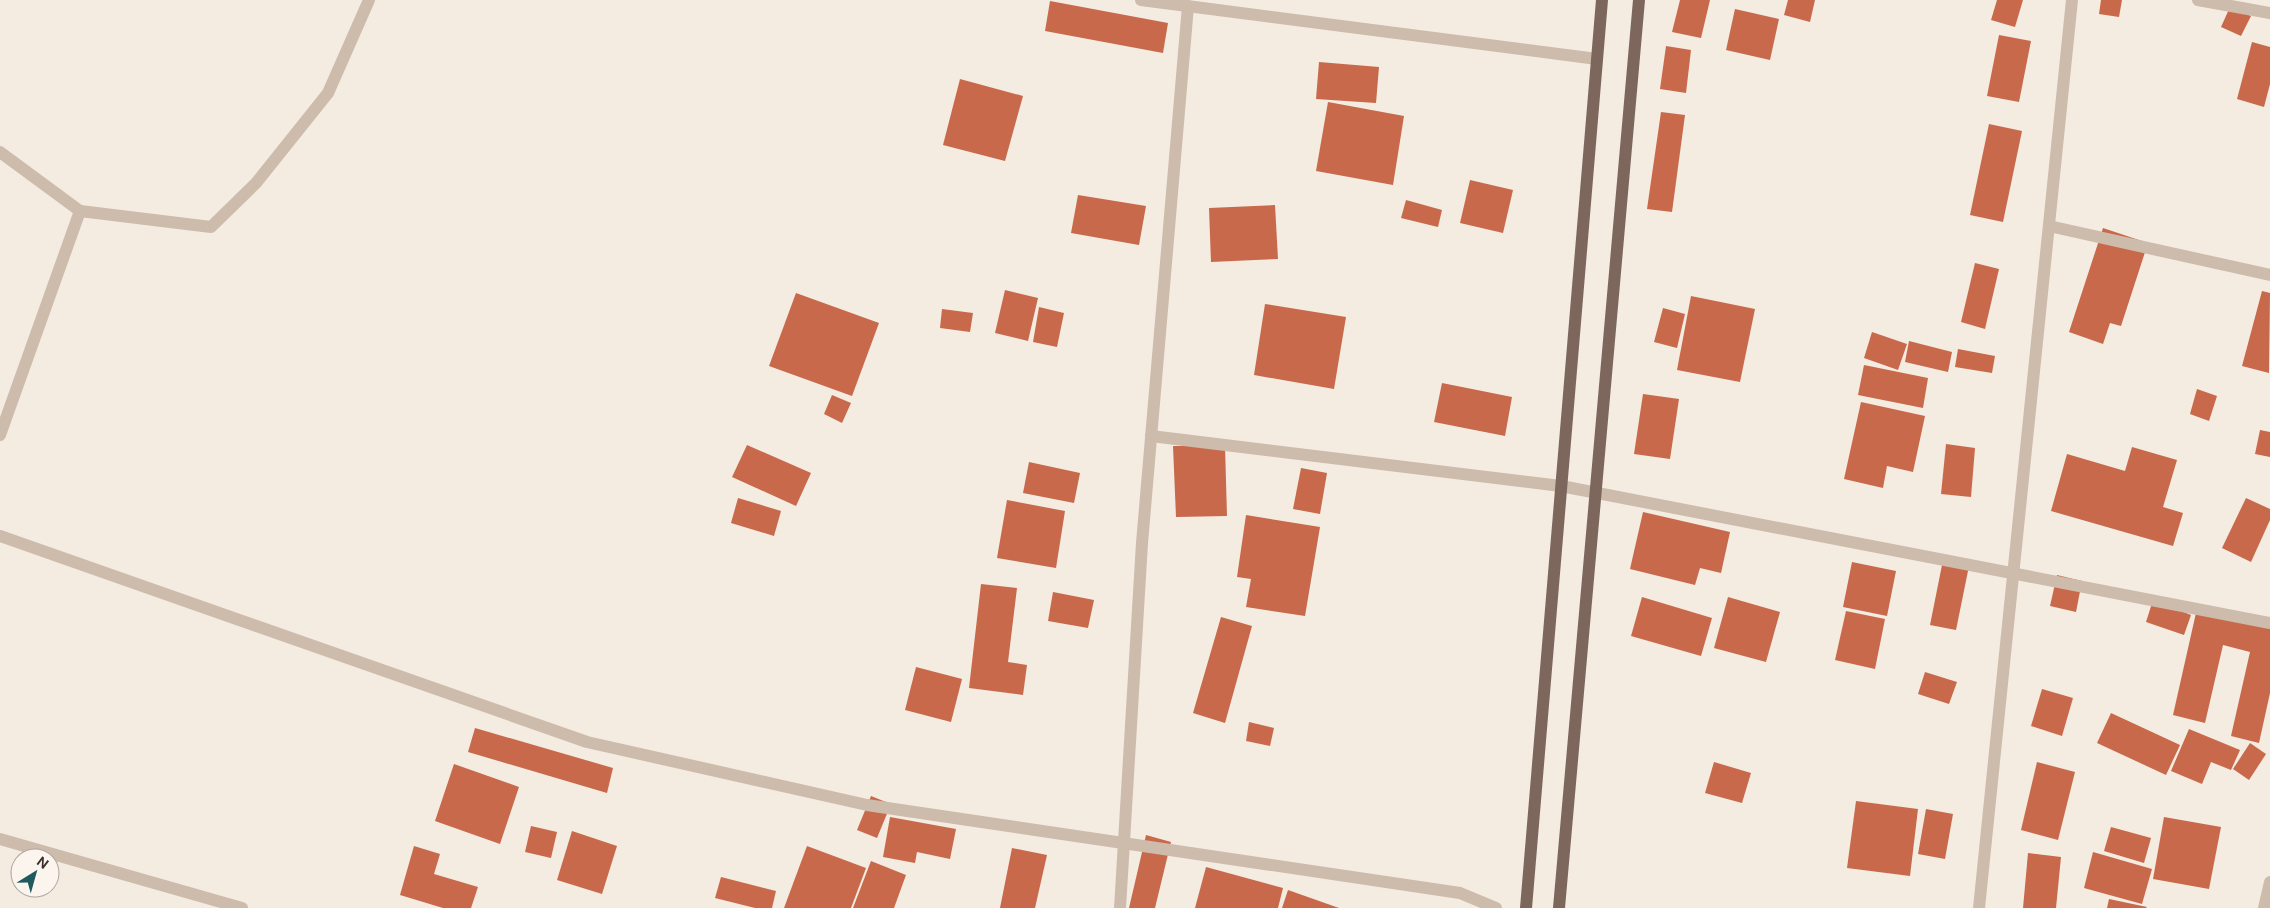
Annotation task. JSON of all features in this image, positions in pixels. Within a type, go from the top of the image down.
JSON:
[{"type":"main road","points":[[1526,908],[1602,0]]},
{"type":"main road","points":[[1559,908],[1639,0]]},
{"type":"street","points":[[0,152],[80,212],[211,227],[256,183],[328,93],[369,0]]},
{"type":"street","points":[[1141,0],[1597,59]]},
{"type":"street","points":[[1978,908],[2072,0]]},
{"type":"street","points":[[2198,0],[2270,13]]},
{"type":"street","points":[[1120,908],[1142,542],[1188,6]]},
{"type":"street","points":[[0,435],[80,212]]},
{"type":"street","points":[[2049,226],[2270,275]]},
{"type":"street","points":[[1151,436],[1561,486],[2270,623]]},
{"type":"street","points":[[0,536],[587,742],[867,805],[1460,893],[1496,908]]},
{"type":"street","points":[[0,839],[242,908]]},
{"type":"street","points":[[2264,908],[2270,882]]},
{"type":"building","points":[[1680,0],[1710,0],[1701,38],[1672,32]]},
{"type":"building","points":[[1788,0],[1815,0],[1810,22],[1784,15]]},
{"type":"building","points":[[1997,0],[2023,0],[2015,27],[1991,20]]},
{"type":"building","points":[[2101,0],[2122,0],[2119,17],[2099,14]]},
{"type":"building","points":[[1050,1],[1168,23],[1163,53],[1045,31]]},
{"type":"building","points":[[2230,7],[2251,16],[2241,36],[2221,27]]},
{"type":"building","points":[[1735,9],[1779,19],[1770,60],[1726,50]]},
{"type":"building","points":[[1999,35],[2031,41],[2019,102],[1987,96]]},
{"type":"building","points":[[2252,42],[2270,47],[2270,84],[2264,107],[2237,99]]},
{"type":"building","points":[[1666,46],[1691,50],[1686,93],[1660,89]]},
{"type":"building","points":[[1319,62],[1379,67],[1376,103],[1316,99]]},
{"type":"building","points":[[960,79],[1023,96],[1005,161],[943,145]]},
{"type":"building","points":[[1328,102],[1404,116],[1393,185],[1316,171]]},
{"type":"building","points":[[1661,112],[1685,115],[1672,212],[1647,209]]},
{"type":"building","points":[[1989,124],[2022,131],[2003,222],[1970,215]]},
{"type":"building","points":[[1470,180],[1513,190],[1503,233],[1460,223]]},
{"type":"building","points":[[1078,195],[1146,206],[1139,245],[1071,233]]},
{"type":"building","points":[[1406,200],[1442,210],[1438,227],[1401,218]]},
{"type":"building","points":[[1275,205],[1278,259],[1211,262],[1209,208]]},
{"type":"building","points":[[2103,228],[2148,243],[2121,326],[2110,323],[2103,344],[2069,332]]},
{"type":"building","points":[[1975,263],[1999,269],[1985,329],[1961,322]]},
{"type":"building","points":[[1005,290],[1038,298],[1028,341],[995,333]]},
{"type":"building","points":[[2262,291],[2270,293],[2269,373],[2242,366]]},
{"type":"building","points":[[796,293],[879,323],[852,396],[769,366]]},
{"type":"building","points":[[1691,296],[1755,309],[1740,382],[1677,370]]},
{"type":"building","points":[[1265,304],[1346,317],[1334,389],[1254,375]]},
{"type":"building","points":[[1039,307],[1064,313],[1057,347],[1033,342]]},
{"type":"building","points":[[1663,308],[1685,314],[1677,348],[1654,342]]},
{"type":"building","points":[[942,309],[973,313],[970,332],[940,328]]},
{"type":"building","points":[[1872,332],[1907,344],[1898,370],[1864,358]]},
{"type":"building","points":[[1909,341],[1952,352],[1948,372],[1905,362]]},
{"type":"building","points":[[1958,349],[1995,356],[1992,373],[1955,367]]},
{"type":"building","points":[[1864,365],[1928,378],[1923,408],[1858,395]]},
{"type":"building","points":[[1442,383],[1512,397],[1505,436],[1434,422]]},
{"type":"building","points":[[2197,389],[2217,396],[2209,421],[2190,414]]},
{"type":"building","points":[[1643,394],[1679,399],[1670,459],[1634,454]]},
{"type":"building","points":[[832,395],[851,403],[842,423],[824,414]]},
{"type":"building","points":[[1861,402],[1925,416],[1913,472],[1887,466],[1883,488],[1844,479]]},
{"type":"building","points":[[2260,430],[2270,432],[2270,457],[2255,454]]},
{"type":"building","points":[[1946,444],[1975,448],[1971,497],[1941,494]]},
{"type":"building","points":[[747,445],[811,473],[796,506],[732,477]]},
{"type":"building","points":[[1173,446],[1225,446],[1227,516],[1176,517]]},
{"type":"building","points":[[2132,447],[2177,460],[2163,507],[2183,513],[2173,546],[2051,511],[2067,454],[2125,471]]},
{"type":"building","points":[[1029,462],[1080,473],[1074,503],[1023,493]]},
{"type":"building","points":[[1301,468],[1327,473],[1320,514],[1293,509]]},
{"type":"building","points":[[738,498],[781,511],[774,536],[731,523]]},
{"type":"building","points":[[2246,498],[2270,509],[2270,520],[2251,562],[2222,548]]},
{"type":"building","points":[[1007,500],[1065,511],[1056,568],[997,558]]},
{"type":"building","points":[[1643,512],[1730,532],[1721,573],[1700,568],[1695,585],[1630,569]]},
{"type":"building","points":[[1246,515],[1320,527],[1305,616],[1246,607],[1251,579],[1237,577]]},
{"type":"building","points":[[1943,560],[1969,566],[1956,630],[1930,625]]},
{"type":"building","points":[[1852,562],[1896,571],[1887,616],[1843,607]]},
{"type":"building","points":[[2057,575],[2082,581],[2076,612],[2050,606]]},
{"type":"building","points":[[981,584],[1017,588],[1008,662],[1027,665],[1023,695],[969,688]]},
{"type":"building","points":[[1053,592],[1094,600],[1088,628],[1048,621]]},
{"type":"building","points":[[1642,597],[1712,618],[1701,656],[1631,636]]},
{"type":"building","points":[[1728,597],[1780,612],[1766,662],[1714,648]]},
{"type":"building","points":[[2153,600],[2191,615],[2184,635],[2146,622]]},
{"type":"building","points":[[2198,604],[2270,621],[2270,693],[2259,743],[2231,736],[2250,652],[2223,645],[2205,723],[2173,715]]},
{"type":"building","points":[[1846,611],[1885,619],[1875,669],[1835,660]]},
{"type":"building","points":[[1221,617],[1252,626],[1225,723],[1193,713]]},
{"type":"building","points":[[916,667],[962,679],[951,722],[905,710]]},
{"type":"building","points":[[1925,672],[1957,682],[1949,704],[1918,694]]},
{"type":"building","points":[[2042,689],[2073,698],[2062,736],[2031,726]]},
{"type":"building","points":[[2111,713],[2180,745],[2166,775],[2097,743]]},
{"type":"building","points":[[1249,722],[1274,728],[1270,746],[1246,741]]},
{"type":"building","points":[[475,728],[613,768],[607,793],[468,752]]},
{"type":"building","points":[[2189,729],[2240,750],[2231,770],[2211,762],[2202,784],[2171,771]]},
{"type":"building","points":[[2250,743],[2266,754],[2249,780],[2233,769]]},
{"type":"building","points":[[1714,762],[1751,773],[1742,803],[1705,793]]},
{"type":"building","points":[[2037,762],[2075,772],[2058,840],[2021,830]]},
{"type":"building","points":[[454,764],[519,787],[500,844],[435,821]]},
{"type":"building","points":[[871,796],[891,804],[877,838],[857,830]]},
{"type":"building","points":[[1856,801],[1918,809],[1910,876],[1847,868]]},
{"type":"building","points":[[1926,809],[1953,814],[1945,859],[1918,854]]},
{"type":"building","points":[[890,817],[956,829],[950,859],[917,852],[915,863],[883,857]]},
{"type":"building","points":[[2164,817],[2221,827],[2209,889],[2153,879]]},
{"type":"building","points":[[531,826],[557,832],[551,858],[525,852]]},
{"type":"building","points":[[2111,827],[2151,838],[2144,863],[2104,851]]},
{"type":"building","points":[[572,831],[617,846],[602,894],[557,880]]},
{"type":"building","points":[[1146,835],[1171,842],[1155,908],[1129,908]]},
{"type":"building","points":[[414,846],[440,854],[434,874],[478,887],[471,908],[443,908],[400,895]]},
{"type":"building","points":[[807,846],[866,868],[851,908],[784,908]]},
{"type":"building","points":[[1012,848],[1047,855],[1035,908],[1000,908]]},
{"type":"building","points":[[2093,852],[2152,869],[2142,904],[2084,888]]},
{"type":"building","points":[[2028,853],[2061,857],[2056,908],[2023,908]]},
{"type":"building","points":[[871,861],[906,875],[894,908],[853,908]]},
{"type":"building","points":[[1206,867],[1283,888],[1278,908],[1195,908]]},
{"type":"building","points":[[721,877],[776,891],[772,908],[755,908],[715,898]]},
{"type":"building","points":[[1288,890],[1339,908],[1282,908]]},
{"type":"building","points":[[2109,899],[2147,907],[2107,908]]}]
